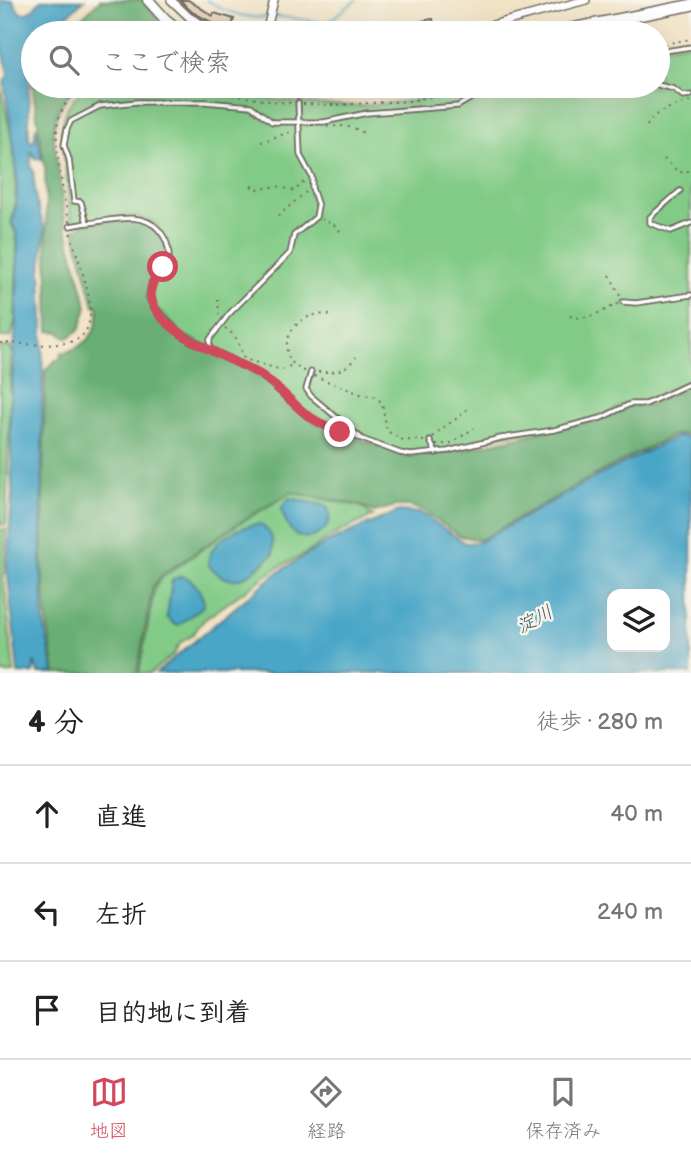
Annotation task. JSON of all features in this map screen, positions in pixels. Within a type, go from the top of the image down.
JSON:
[{"type":"street","points":[[148,0],[167,21]]},
{"type":"street","points":[[171,0],[196,21]]},
{"type":"street","points":[[269,21],[274,0]]},
{"type":"street","points":[[503,21],[563,3],[586,0]]},
{"type":"street","points":[[610,21],[691,5]]},
{"type":"lane","points":[[670,50],[691,47]]},
{"type":"lane","points":[[670,88],[683,96],[691,95]]},
{"type":"lane","points":[[87,223],[80,202],[74,201],[69,159],[64,145],[66,129],[71,121],[100,106],[178,100],[251,106],[272,122],[320,122],[367,113],[458,106],[472,98]]},
{"type":"lane","points":[[209,348],[210,339],[229,314],[290,253],[294,235],[316,217],[318,206],[312,181],[300,155],[298,103]]},
{"type":"lane","points":[[680,191],[650,217],[650,223],[671,231],[691,223]]},
{"type":"lane","points":[[70,226],[137,218],[153,224],[167,242],[170,252],[168,260],[152,282],[149,298],[153,306],[180,334],[262,376],[307,416],[321,424],[400,453],[436,453],[501,438],[554,430],[601,418],[630,404],[646,404],[691,383]]},
{"type":"lane","points":[[623,302],[636,303],[691,295]]},
{"type":"lane","points":[[311,374],[306,389],[311,396],[362,438]]},
{"type":"lane","points":[[431,443],[436,453]]},
{"type":"path","points":[[670,43],[691,39]]},
{"type":"path","points":[[0,343],[62,344],[75,341],[86,332],[91,317],[70,226],[57,137],[58,121],[64,106],[72,98]]},
{"type":"path","points":[[245,98],[334,105],[424,98]]},
{"type":"path","points":[[647,127],[650,118],[659,112],[691,101]]},
{"type":"path","points":[[320,122],[328,127],[354,127],[363,133]]},
{"type":"path","points":[[261,142],[293,131],[299,133]]},
{"type":"path","points":[[664,159],[683,173],[691,170]]},
{"type":"path","points":[[251,186],[258,189],[277,186],[295,191],[304,181],[312,181]]},
{"type":"path","points":[[278,216],[312,188]]},
{"type":"path","points":[[316,217],[334,225],[343,234]]},
{"type":"path","points":[[570,316],[578,319],[587,317],[623,302],[610,275]]},
{"type":"path","points":[[218,299],[223,325],[239,343],[244,359],[282,370],[293,365]]},
{"type":"path","points":[[332,316],[315,315],[295,328],[287,341],[286,351],[293,365],[363,395],[376,397],[382,403],[387,431],[393,436],[414,442],[452,443],[474,428]]},
{"type":"path","points":[[311,374],[336,372],[348,367],[356,357]]},
{"type":"path","points":[[431,443],[435,433],[458,419],[467,409]]},
{"type":"green space","points":[[100,0],[143,0],[159,21],[78,21]]},
{"type":"green space","points":[[691,42],[691,380],[643,403],[627,403],[602,416],[548,429],[500,436],[442,451],[402,452],[326,423],[305,412],[260,372],[184,335],[159,311],[152,300],[153,284],[171,253],[167,241],[155,223],[137,216],[75,224],[71,221],[61,129],[67,108],[75,98],[261,98],[359,106],[425,98],[670,98],[670,46]]},
{"type":"green space","points":[[0,85],[11,136],[16,191],[11,223],[17,245],[15,321],[11,337],[0,337]]},
{"type":"green space","points":[[34,98],[67,98],[61,106],[53,133],[66,227],[87,307],[80,329],[68,338],[60,332],[49,331],[45,168]]},
{"type":"green space","points":[[138,220],[152,226],[166,244],[166,261],[152,278],[147,296],[150,306],[181,335],[260,376],[316,423],[405,456],[451,452],[603,419],[630,406],[648,405],[691,385],[691,433],[673,435],[595,475],[480,540],[460,536],[422,510],[410,506],[396,506],[374,512],[362,506],[291,492],[234,526],[162,575],[153,586],[137,673],[55,673],[42,567],[45,371],[56,360],[60,360],[61,353],[84,343],[97,324],[98,306],[94,306],[74,230],[96,222]]},
{"type":"green space","points":[[0,347],[11,347],[13,356],[6,524],[0,525]]},
{"type":"green space","points":[[292,492],[362,507],[373,516],[333,535],[305,554],[275,569],[204,620],[192,635],[180,643],[173,655],[150,673],[139,673],[155,587],[163,577],[235,526]],"holes":[[[227,536],[265,562],[248,575],[237,579],[210,553]]]},
{"type":"green space","points":[[6,529],[4,582],[14,673],[0,673],[0,530]]},
{"type":"water","points":[[1,0],[13,0],[19,12],[26,13],[41,0],[84,0],[61,21],[21,21],[21,98],[29,98],[29,138],[34,142],[36,126],[42,159],[35,158],[31,150],[36,200],[45,230],[41,272],[41,567],[44,622],[54,673],[38,673],[34,661],[34,673],[18,673],[7,567],[12,494],[10,412],[18,245],[17,233],[12,223],[17,191],[4,82],[8,75],[0,33]]},
{"type":"water","name":"淀川","points":[[691,435],[691,673],[156,673],[277,573],[328,542],[399,511],[421,513],[465,543],[479,542],[677,436]]},
{"type":"water","points":[[289,498],[327,506],[328,523],[324,529],[311,537],[297,535],[291,530],[281,509]]},
{"type":"water","points":[[260,524],[268,530],[273,554],[257,568],[241,578],[233,579],[225,578],[208,564],[214,548],[227,536],[244,527]]},
{"type":"water","points":[[181,576],[196,585],[204,603],[179,625],[167,617],[172,580]]},
{"type":"building","points":[[180,0],[188,0],[213,16],[214,13],[234,19],[209,21],[192,12]]},
{"type":"waterway","points":[[207,0],[236,14],[268,17]]},
{"type":"waterway","points":[[327,21],[356,0]]},
{"type":"waterway","points":[[274,16],[315,21]]},
{"type":"route","points":[[163,267],[154,277],[149,298],[162,317],[180,334],[262,376],[307,416],[340,432]]}]
